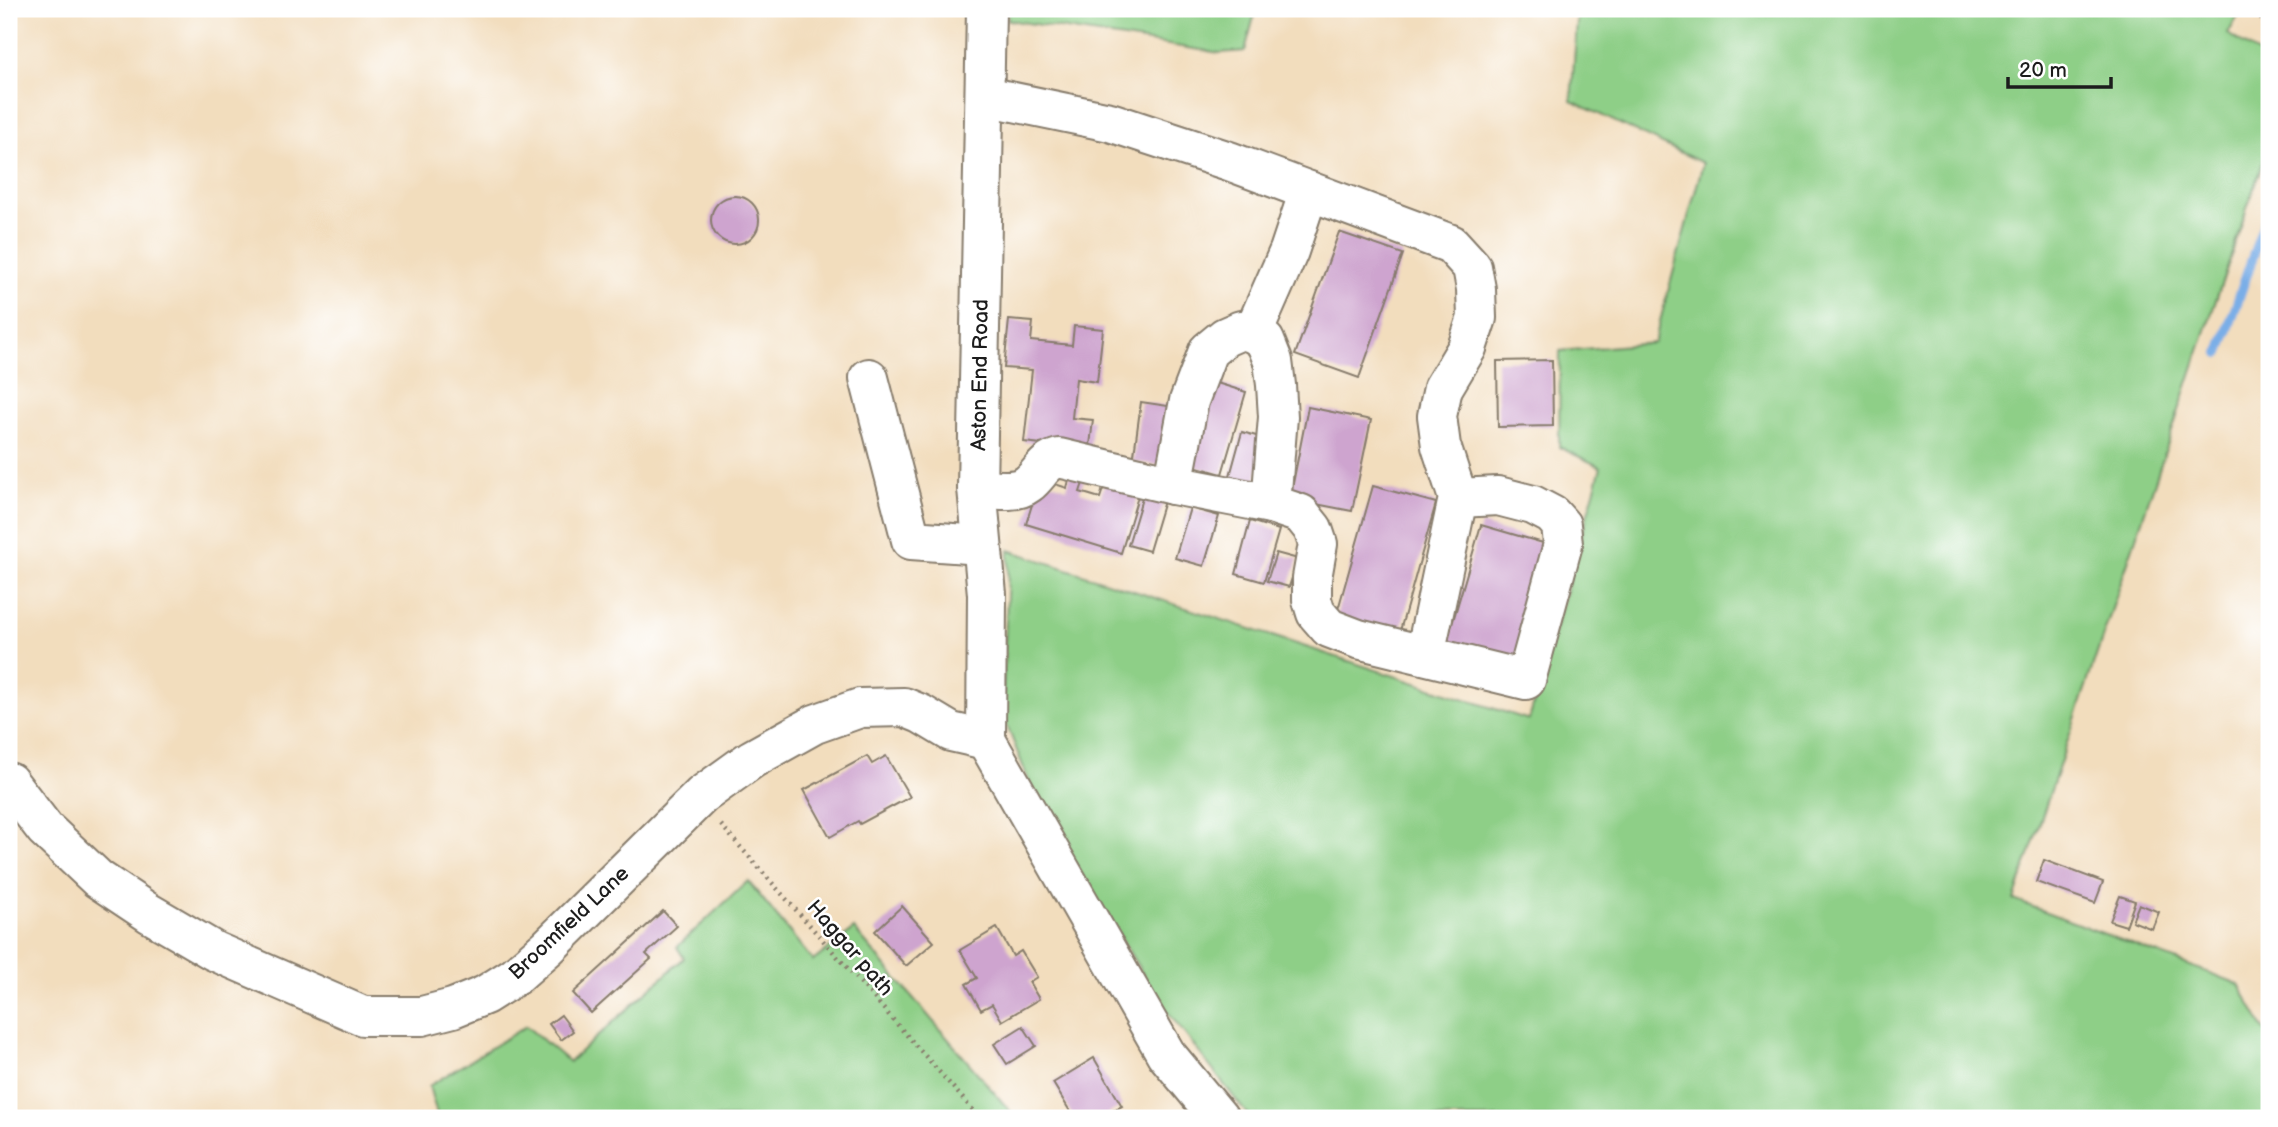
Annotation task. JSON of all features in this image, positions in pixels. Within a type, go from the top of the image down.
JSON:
[{"type":"street","name":"Aston End Road","points":[[986,9],[977,488],[987,594],[986,740]]},
{"type":"street","points":[[985,96],[1110,122],[1229,161],[1451,244],[1472,267],[1476,289],[1476,318],[1467,348],[1443,388],[1437,416],[1441,446],[1458,498],[1425,655]]},
{"type":"street","points":[[1253,332],[1289,251],[1309,191]]},
{"type":"street","points":[[1173,485],[1189,401],[1208,351],[1225,337],[1241,330],[1253,332],[1265,341],[1275,373],[1278,417],[1271,504]]},
{"type":"street","points":[[869,378],[911,540],[982,545]]},
{"type":"street","points":[[977,488],[1015,490],[1028,484],[1051,460],[1059,458],[1173,485],[1271,504],[1301,514],[1313,529],[1318,544],[1312,578],[1312,600],[1316,612],[1329,628],[1359,639],[1526,680],[1563,544],[1561,525],[1533,505],[1498,496],[1458,498]]},
{"type":"street","name":"Broomfield Lane","points":[[9,782],[45,830],[98,879],[214,951],[363,1016],[422,1016],[453,1008],[485,995],[515,976],[548,947],[702,795],[782,742],[815,724],[860,708],[904,707],[951,732],[986,740]]},
{"type":"street","points":[[986,740],[1166,1054],[1219,1118]]},
{"type":"path","points":[[2250,9],[2269,26]]},
{"type":"path","name":"Haggar path","points":[[702,795],[719,822],[980,1118]]},
{"type":"green space","points":[[1008,9],[1256,9],[1245,51],[1220,53],[1008,20]]},
{"type":"green space","points":[[1578,9],[2242,9],[2228,34],[2269,60],[2269,143],[2014,900],[2239,984],[2269,1037],[2269,1118],[1250,1118],[1160,1002],[1038,804],[1002,713],[1009,550],[1529,720],[1601,467],[1559,447],[1560,351],[1654,343],[1703,163],[1571,101]]},
{"type":"green space","points":[[748,881],[813,961],[854,929],[1016,1118],[438,1118],[429,1086],[526,1026],[569,1062],[684,958],[677,947]]},
{"type":"building","points":[[735,196],[752,203],[759,220],[752,237],[735,244],[718,237],[711,220],[718,203]]},
{"type":"building","points":[[1339,232],[1403,254],[1359,378],[1295,355]]},
{"type":"building","points":[[1009,320],[1033,322],[1031,341],[1072,345],[1074,326],[1103,329],[1097,382],[1076,379],[1072,418],[1093,420],[1089,454],[1069,447],[1024,442],[1032,370],[1004,368]]},
{"type":"building","points":[[1552,360],[1553,426],[1498,427],[1497,361]]},
{"type":"building","points":[[1207,380],[1246,392],[1222,474],[1183,463]]},
{"type":"building","points":[[1141,402],[1175,407],[1167,466],[1133,462]]},
{"type":"building","points":[[1308,407],[1371,420],[1352,511],[1290,499]]},
{"type":"building","points":[[1242,432],[1267,439],[1253,490],[1228,483]]},
{"type":"building","points":[[1071,473],[1085,477],[1080,492],[1100,498],[1105,483],[1139,493],[1121,553],[1026,524],[1040,479],[1067,488]]},
{"type":"building","points":[[1373,486],[1436,503],[1398,638],[1335,620]]},
{"type":"building","points":[[1143,495],[1164,501],[1149,551],[1128,545]]},
{"type":"building","points":[[1190,508],[1219,516],[1204,566],[1175,558]]},
{"type":"building","points":[[1250,521],[1279,530],[1264,582],[1236,574]]},
{"type":"building","points":[[1481,525],[1550,545],[1514,665],[1446,645]]},
{"type":"building","points":[[1276,553],[1298,559],[1289,587],[1267,581]]},
{"type":"building","points":[[867,756],[872,764],[886,756],[910,797],[830,837],[804,790]]},
{"type":"building","points":[[2044,860],[2103,882],[2095,903],[2036,882]]},
{"type":"building","points":[[2120,896],[2135,901],[2126,926],[2110,921]]},
{"type":"building","points":[[2139,904],[2159,912],[2152,929],[2132,921]]},
{"type":"building","points":[[902,906],[934,942],[906,966],[875,931]]},
{"type":"building","points":[[663,911],[677,926],[646,954],[651,959],[591,1013],[573,993]]},
{"type":"building","points":[[997,928],[1013,956],[1021,951],[1037,977],[1029,982],[1039,999],[1002,1021],[992,1004],[981,1010],[966,984],[977,978],[960,950]]},
{"type":"building","points":[[561,1015],[573,1031],[561,1040],[549,1024]]},
{"type":"building","points":[[1023,1026],[1036,1046],[1007,1064],[994,1044]]},
{"type":"building","points":[[1094,1058],[1122,1106],[1100,1118],[1074,1118],[1053,1083]]},
{"type":"waterway","points":[[2220,353],[2269,209]]}]
